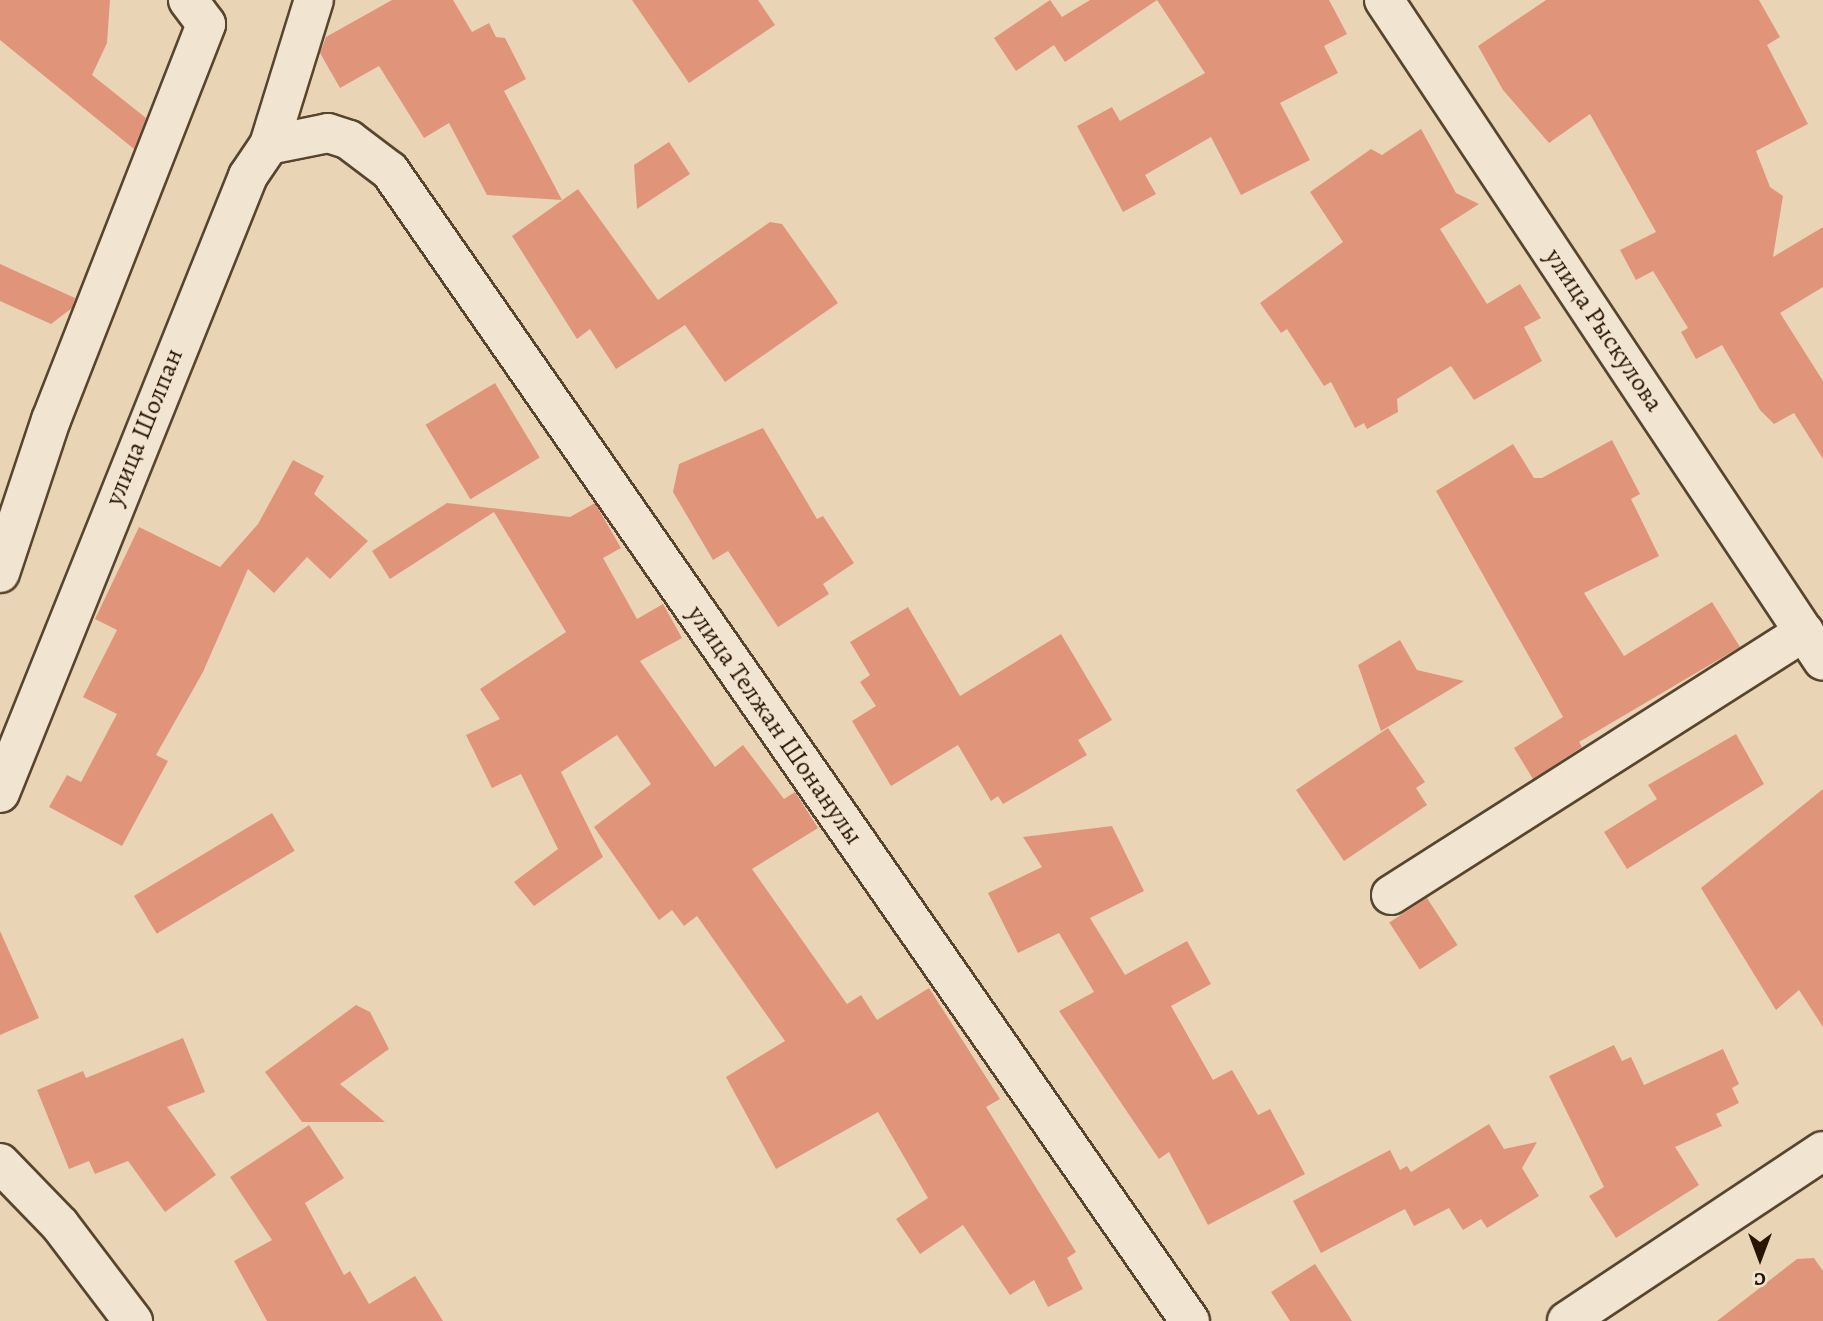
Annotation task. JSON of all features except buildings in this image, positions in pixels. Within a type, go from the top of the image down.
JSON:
[{"type":"street","points":[[0,573],[51,420],[206,24],[188,0]]},
{"type":"street","name":"улица Шолпан","points":[[0,793],[184,327],[248,176],[269,145],[314,0]]},
{"type":"street","name":"улица Рыскулова","points":[[1384,0],[1814,646]]},
{"type":"street","name":"улица Телжан Шонанулы","points":[[269,145],[328,132],[349,140],[390,171],[1189,1321]]},
{"type":"street","points":[[1391,895],[1814,646]]},
{"type":"street","points":[[1567,1321],[1823,1151]]},
{"type":"street","points":[[0,1163],[60,1225],[133,1321]]}]
